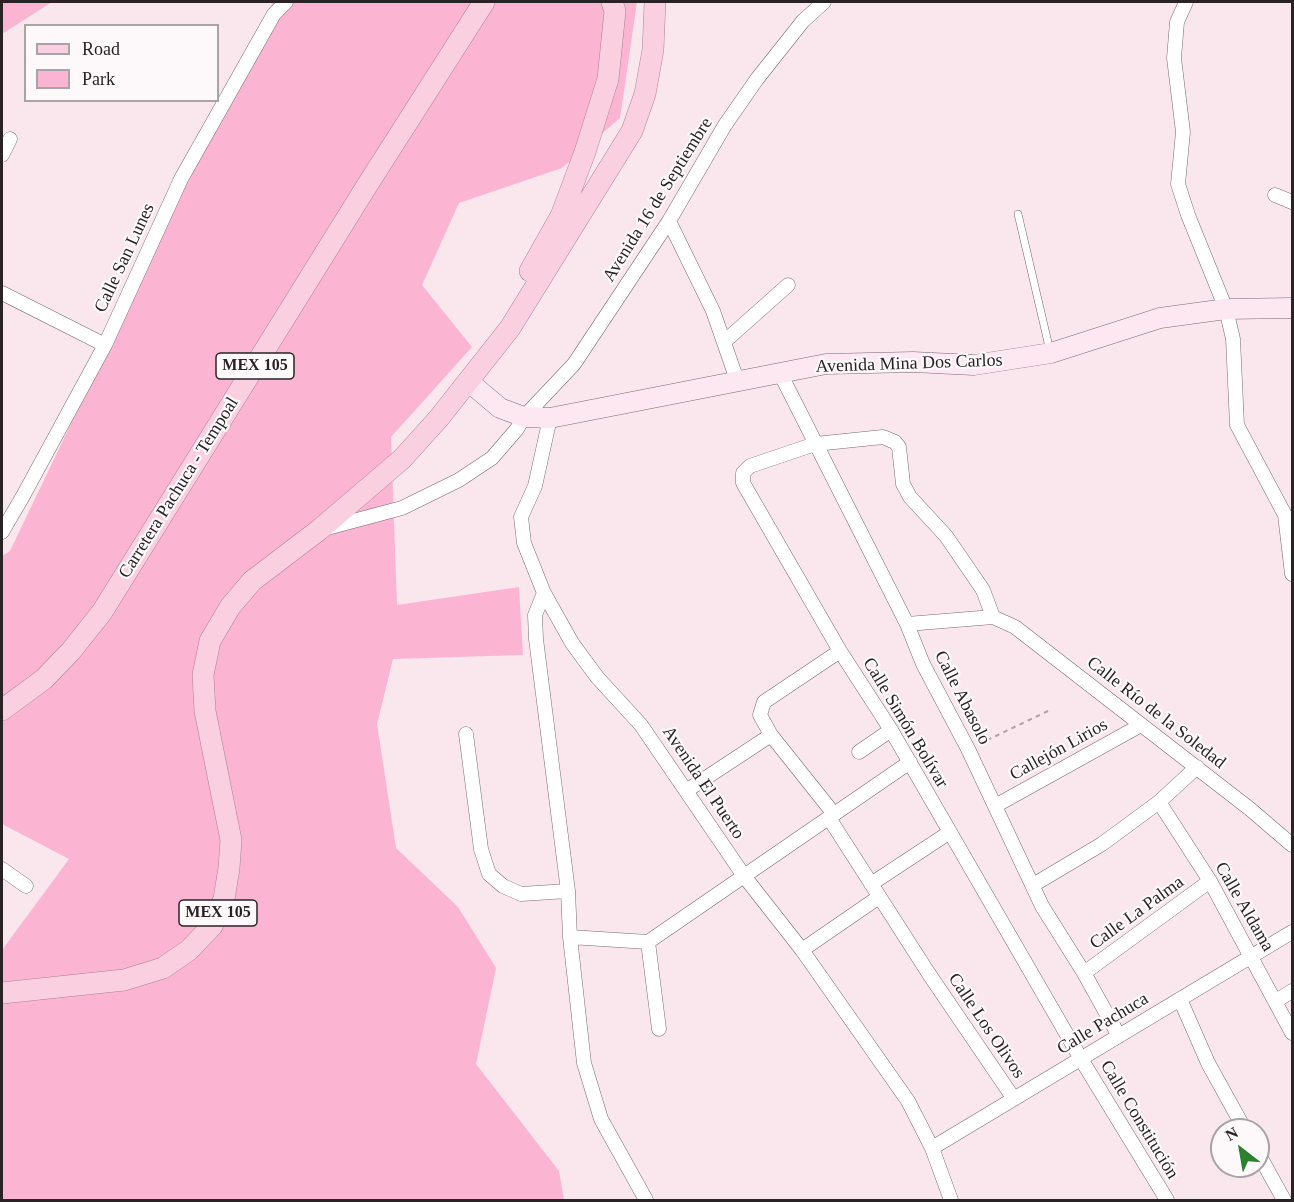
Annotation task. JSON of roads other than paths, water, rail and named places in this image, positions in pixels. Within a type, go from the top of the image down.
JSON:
[{"type":"main road","name":"Carretera Pachuca - Tempoal","points":[[2,710],[44,679],[71,651],[102,612],[484,2]]},
{"type":"main road","points":[[510,328],[521,286],[561,216],[605,90],[615,11],[612,2]]},
{"type":"main road","name":"MEX 105","points":[[2,993],[124,980],[164,968],[189,950],[212,926],[224,899],[230,868],[231,840],[205,711],[203,675],[210,641],[230,607],[252,581],[319,530],[402,459],[469,381],[510,328],[632,131],[645,94],[653,50],[655,2]]},
{"type":"street","name":"Calle San Lunes","points":[[2,532],[24,496],[105,345],[181,179],[274,14],[286,2]]},
{"type":"street","name":"Avenida 16 de Septiembre","points":[[524,417],[574,364],[669,221],[738,106],[803,21],[824,2]]},
{"type":"street","points":[[1186,2],[1177,22],[1174,58],[1183,132],[1179,184],[1188,215],[1226,309],[1233,339],[1237,425],[1285,515],[1293,574]]},
{"type":"street","points":[[2,155],[10,139]]},
{"type":"street","points":[[1275,195],[1293,202]]},
{"type":"street","points":[[669,221],[713,311],[736,380]]},
{"type":"street","points":[[723,342],[788,285]]},
{"type":"street","points":[[2,293],[105,345]]},
{"type":"street","name":"Avenida Mina Dos Carlos","points":[[469,381],[500,408],[524,417],[550,418],[826,364],[913,362],[974,365],[1051,353],[1160,318],[1226,309],[1293,308]]},
{"type":"street","name":"Calle Abasolo","points":[[780,373],[907,624],[923,664],[968,749],[1042,906],[1084,973],[1119,1036]]},
{"type":"street","points":[[319,530],[402,508],[459,480],[492,458],[517,429],[524,417]]},
{"type":"street","name":"Avenida El Puerto","points":[[550,418],[535,486],[521,517],[524,543],[544,593],[578,651],[597,677],[641,725],[744,876],[802,950],[908,1101],[932,1148],[951,1200]]},
{"type":"street","points":[[815,444],[883,437],[895,442],[899,447],[903,484],[910,497],[946,536],[982,591],[993,617],[907,624]]},
{"type":"street","name":"Calle Simón Bolívar","points":[[815,444],[750,466],[743,473],[743,483],[840,651],[910,762],[1081,1059]]},
{"type":"street","points":[[544,593],[535,615],[536,639],[568,891],[570,937],[584,1063],[601,1119],[646,1200]]},
{"type":"street","name":"Calle Río de la Soledad","points":[[993,617],[1015,627],[1197,767],[1293,845]]},
{"type":"street","points":[[840,651],[764,702],[760,715],[771,735],[832,816],[875,891]]},
{"type":"street","name":"Callejón Lirios","points":[[995,806],[1141,725]]},
{"type":"street","points":[[859,752],[891,730]]},
{"type":"street","points":[[466,734],[480,849],[489,874],[503,886],[521,894],[568,891]]},
{"type":"street","points":[[686,790],[771,735]]},
{"type":"street","points":[[570,937],[648,942],[910,762]]},
{"type":"street","points":[[1033,885],[1102,844],[1159,802],[1197,767]]},
{"type":"street","name":"Calle Aldama","points":[[1159,802],[1210,881],[1293,1033]]},
{"type":"street","points":[[802,950],[950,832]]},
{"type":"street","points":[[2,869],[26,886]]},
{"type":"street","name":"Calle La Palma","points":[[1084,973],[1210,881]]},
{"type":"street","name":"Calle Los Olivos","points":[[875,891],[928,974],[1014,1099]]},
{"type":"street","name":"Calle Pachuca","points":[[932,1148],[1293,932]]},
{"type":"street","points":[[648,942],[659,1029]]},
{"type":"street","points":[[1276,1001],[1293,991]]},
{"type":"street","points":[[1180,999],[1208,1063],[1238,1118]]},
{"type":"street","name":"Calle Constitución","points":[[1081,1059],[1167,1200]]},
{"type":"street","points":[[1270,1175],[1284,1200]]},
{"type":"lane","points":[[1018,214],[1051,353]]}]
